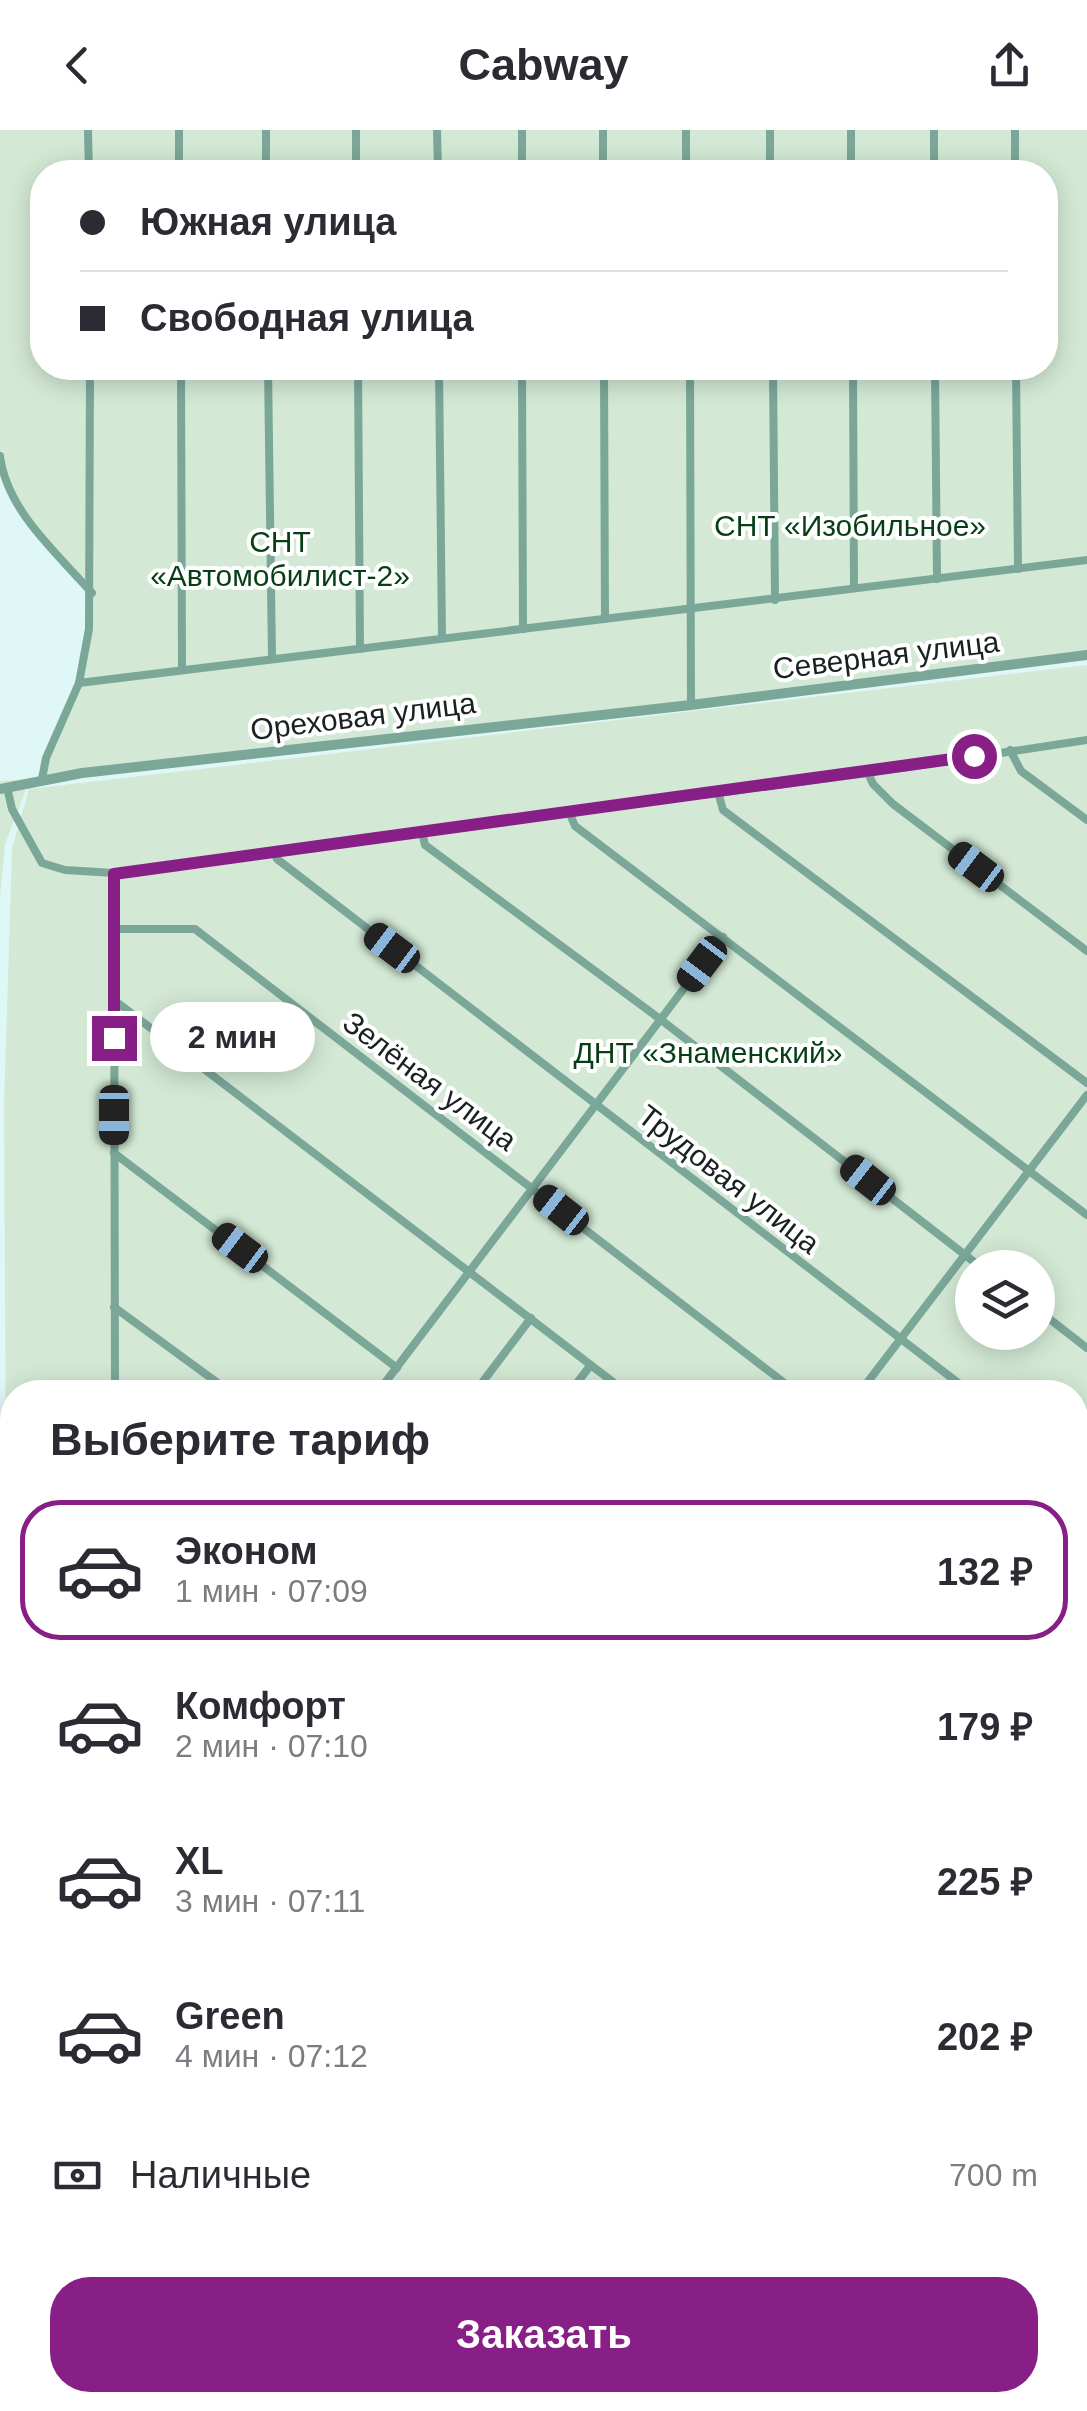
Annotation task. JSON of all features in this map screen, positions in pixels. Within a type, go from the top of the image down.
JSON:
[{"type":"street","points":[[88,130],[89,160]]},
{"type":"street","points":[[179,130],[179,160]]},
{"type":"street","points":[[266,130],[266,160]]},
{"type":"street","points":[[356,130],[356,160]]},
{"type":"street","points":[[437,130],[438,160]]},
{"type":"street","points":[[522,130],[522,160]]},
{"type":"street","points":[[603,130],[603,160]]},
{"type":"street","points":[[686,130],[686,160]]},
{"type":"street","points":[[770,130],[770,160]]},
{"type":"street","points":[[851,130],[852,160]]},
{"type":"street","points":[[934,130],[934,160]]},
{"type":"street","points":[[1015,130],[1015,160]]},
{"type":"street","points":[[42,779],[46,758],[79,683],[87,644],[92,593],[90,380]]},
{"type":"street","points":[[180,380],[182,670]]},
{"type":"street","points":[[268,380],[272,658]]},
{"type":"street","points":[[358,380],[360,649]]},
{"type":"street","points":[[439,380],[442,638]]},
{"type":"street","points":[[522,380],[523,629]]},
{"type":"street","points":[[604,380],[605,618]]},
{"type":"street","points":[[690,380],[691,705]]},
{"type":"street","points":[[773,380],[776,600]]},
{"type":"street","points":[[853,380],[854,588]]},
{"type":"street","points":[[935,380],[937,579]]},
{"type":"street","points":[[1016,380],[1018,568]]},
{"type":"street","points":[[0,456],[3,478],[12,498],[92,593]]},
{"type":"street","points":[[79,683],[1087,560]]},
{"type":"street","name":"Северная улица","points":[[691,705],[1087,655]]},
{"type":"street","name":"Ореховая улица","points":[[4,788],[42,779],[691,705]]},
{"type":"street","points":[[4,788],[42,863],[64,870],[114,874],[1087,740]]},
{"type":"street","points":[[1010,750],[1021,770],[1087,820]]},
{"type":"street","points":[[868,773],[873,784],[893,804],[1087,951]]},
{"type":"street","points":[[718,792],[723,810],[1087,1083]]},
{"type":"street","points":[[569,812],[575,826],[1087,1215]]},
{"type":"street","points":[[422,832],[425,845],[660,1019],[959,1250]]},
{"type":"street","name":"Трудовая улица","points":[[274,852],[277,860],[954,1380]]},
{"type":"street","points":[[114,874],[115,1380]]},
{"type":"street","name":"Зелёная улица","points":[[114,928],[195,929],[781,1380]]},
{"type":"street","points":[[388,1380],[723,937]]},
{"type":"street","points":[[114,1000],[609,1380]]},
{"type":"street","points":[[969,1250],[1087,1096]]},
{"type":"street","points":[[114,1153],[397,1368]]},
{"type":"street","points":[[870,1380],[955,1269]]},
{"type":"street","points":[[114,1307],[214,1380]]},
{"type":"street","points":[[484,1380],[531,1318]]},
{"type":"street","points":[[1055,1323],[1087,1348]]},
{"type":"street","points":[[579,1380],[590,1366]]},
{"type":"green space","name":"СНТ «Автомобилист-2»","points":[[0,130],[1087,130],[1087,655],[42,779],[79,683],[92,593],[12,497],[0,456]]},
{"type":"green space","name":"ДНТ «Знаменский»","points":[[1087,665],[1087,1380],[5,1380],[4,1105],[12,848],[29,789]]},
{"type":"green space","points":[[26,779],[25,792],[5,844],[0,898],[0,781]]},
{"type":"route","points":[[114,1038],[114,874],[974,756]]},
{"type":"park label","name":"СНТ «Изобильное»","points":[[850,525]]}]
